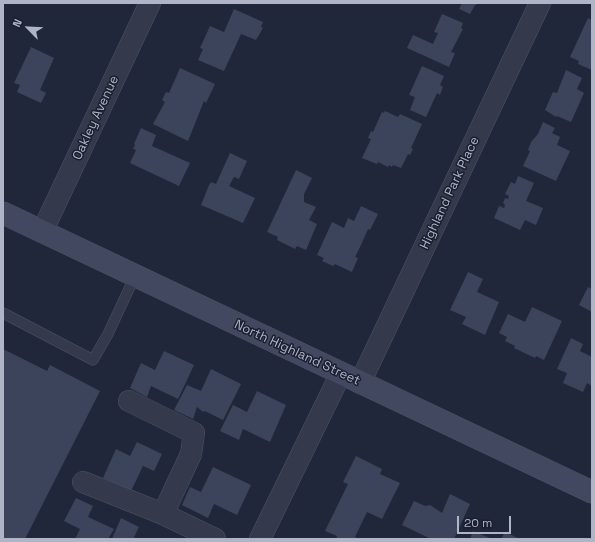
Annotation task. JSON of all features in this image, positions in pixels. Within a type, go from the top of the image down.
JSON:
[{"type":"main road","name":"North Highland Street","points":[[3,213],[592,492]]},
{"type":"street","name":"Oakley Avenue","points":[[42,232],[150,3]]},
{"type":"street","name":"Highland Park Place","points":[[360,383],[540,3]]},
{"type":"street","points":[[260,539],[341,373]]},
{"type":"street","points":[[129,401],[194,432],[191,454],[163,514]]},
{"type":"street","points":[[83,482],[163,514],[215,539]]},
{"type":"lane","points":[[3,313],[93,360],[108,334],[135,276]]},
{"type":"building","points":[[462,3],[477,3],[470,14],[459,9]]},
{"type":"building","points":[[234,9],[263,22],[261,27],[263,28],[256,40],[241,34],[224,71],[198,60],[203,49],[200,48],[210,26],[224,32]]},
{"type":"building","points":[[442,14],[463,23],[461,28],[463,29],[451,52],[455,53],[449,67],[407,48],[413,35],[433,44],[438,33],[434,32]]},
{"type":"building","points":[[588,18],[592,20],[592,70],[578,64],[579,61],[570,57]]},
{"type":"building","points":[[31,47],[54,58],[40,90],[46,93],[41,103],[17,92],[20,85],[14,83]]},
{"type":"building","points":[[422,66],[444,76],[440,85],[443,87],[440,95],[437,93],[426,117],[410,110],[415,97],[409,95]]},
{"type":"building","points":[[180,68],[215,84],[206,103],[204,101],[188,141],[153,124],[165,102],[162,100],[166,92],[169,93]]},
{"type":"building","points":[[566,70],[582,78],[577,89],[584,93],[571,122],[557,116],[556,117],[545,110],[553,92],[557,93]]},
{"type":"building","points":[[385,111],[398,117],[400,114],[422,124],[411,148],[413,149],[410,155],[408,154],[401,168],[393,165],[392,167],[389,165],[388,167],[378,162],[377,164],[362,158],[371,139],[368,138],[371,131],[373,132],[382,112],[384,113]]},
{"type":"building","points":[[543,122],[555,128],[552,133],[560,137],[557,145],[570,151],[556,181],[523,166],[530,151],[528,150],[531,142],[538,134]]},
{"type":"building","points":[[141,128],[156,135],[152,146],[190,163],[179,186],[130,163],[136,150],[133,149],[134,144]]},
{"type":"building","points":[[230,153],[247,161],[239,179],[234,177],[229,186],[255,198],[243,223],[201,205],[211,182],[216,184]]},
{"type":"building","points":[[296,170],[312,178],[304,194],[304,202],[316,207],[309,220],[317,224],[306,250],[297,246],[295,249],[277,240],[278,237],[267,232]]},
{"type":"building","points":[[518,176],[534,183],[526,201],[543,208],[536,225],[525,220],[520,230],[494,218],[499,206],[504,208],[505,205],[503,203],[505,198],[508,199],[509,196],[505,194],[511,182],[515,184]]},
{"type":"building","points":[[361,206],[378,214],[370,230],[368,229],[355,257],[358,258],[352,272],[335,264],[333,266],[322,261],[324,258],[317,255],[332,222],[344,228],[348,218],[354,221]]},
{"type":"building","points":[[468,272],[483,279],[477,292],[499,302],[485,335],[462,324],[466,317],[450,310]]},
{"type":"building","points":[[588,287],[592,289],[592,312],[579,305]]},
{"type":"building","points":[[532,307],[562,321],[544,360],[536,356],[535,358],[514,348],[515,346],[505,341],[507,337],[499,333],[508,314],[525,322]]},
{"type":"building","points":[[571,338],[583,344],[580,351],[592,357],[592,386],[587,383],[583,392],[563,383],[567,373],[557,369]]},
{"type":"building","points":[[3,349],[47,371],[50,365],[100,391],[25,539],[3,539]]},
{"type":"building","points":[[164,351],[194,365],[178,399],[151,386],[147,397],[130,388],[141,363],[155,370]]},
{"type":"building","points":[[211,369],[241,384],[223,420],[205,411],[203,412],[197,407],[193,419],[174,410],[187,385],[201,391]]},
{"type":"building","points":[[257,391],[286,405],[270,442],[243,429],[239,440],[220,431],[233,405],[247,412]]},
{"type":"building","points":[[137,442],[162,454],[154,471],[143,466],[131,491],[103,478],[116,449],[130,456]]},
{"type":"building","points":[[356,456],[382,469],[380,474],[400,483],[382,519],[367,512],[355,537],[359,539],[336,539],[337,536],[325,531],[348,484],[343,482]]},
{"type":"building","points":[[213,467],[251,485],[237,515],[214,504],[208,518],[182,505],[190,487],[201,492]]},
{"type":"building","points":[[450,494],[470,504],[454,539],[431,539],[402,525],[414,501],[425,506],[430,505],[442,513]]},
{"type":"building","points":[[76,498],[93,506],[88,517],[114,529],[108,539],[75,539],[80,529],[64,521]]},
{"type":"building","points":[[121,518],[139,527],[134,537],[138,539],[112,539]]},
{"type":"building","points":[[473,531],[492,539],[470,539]]},
{"type":"building","points":[[505,532],[520,539],[501,539]]}]
